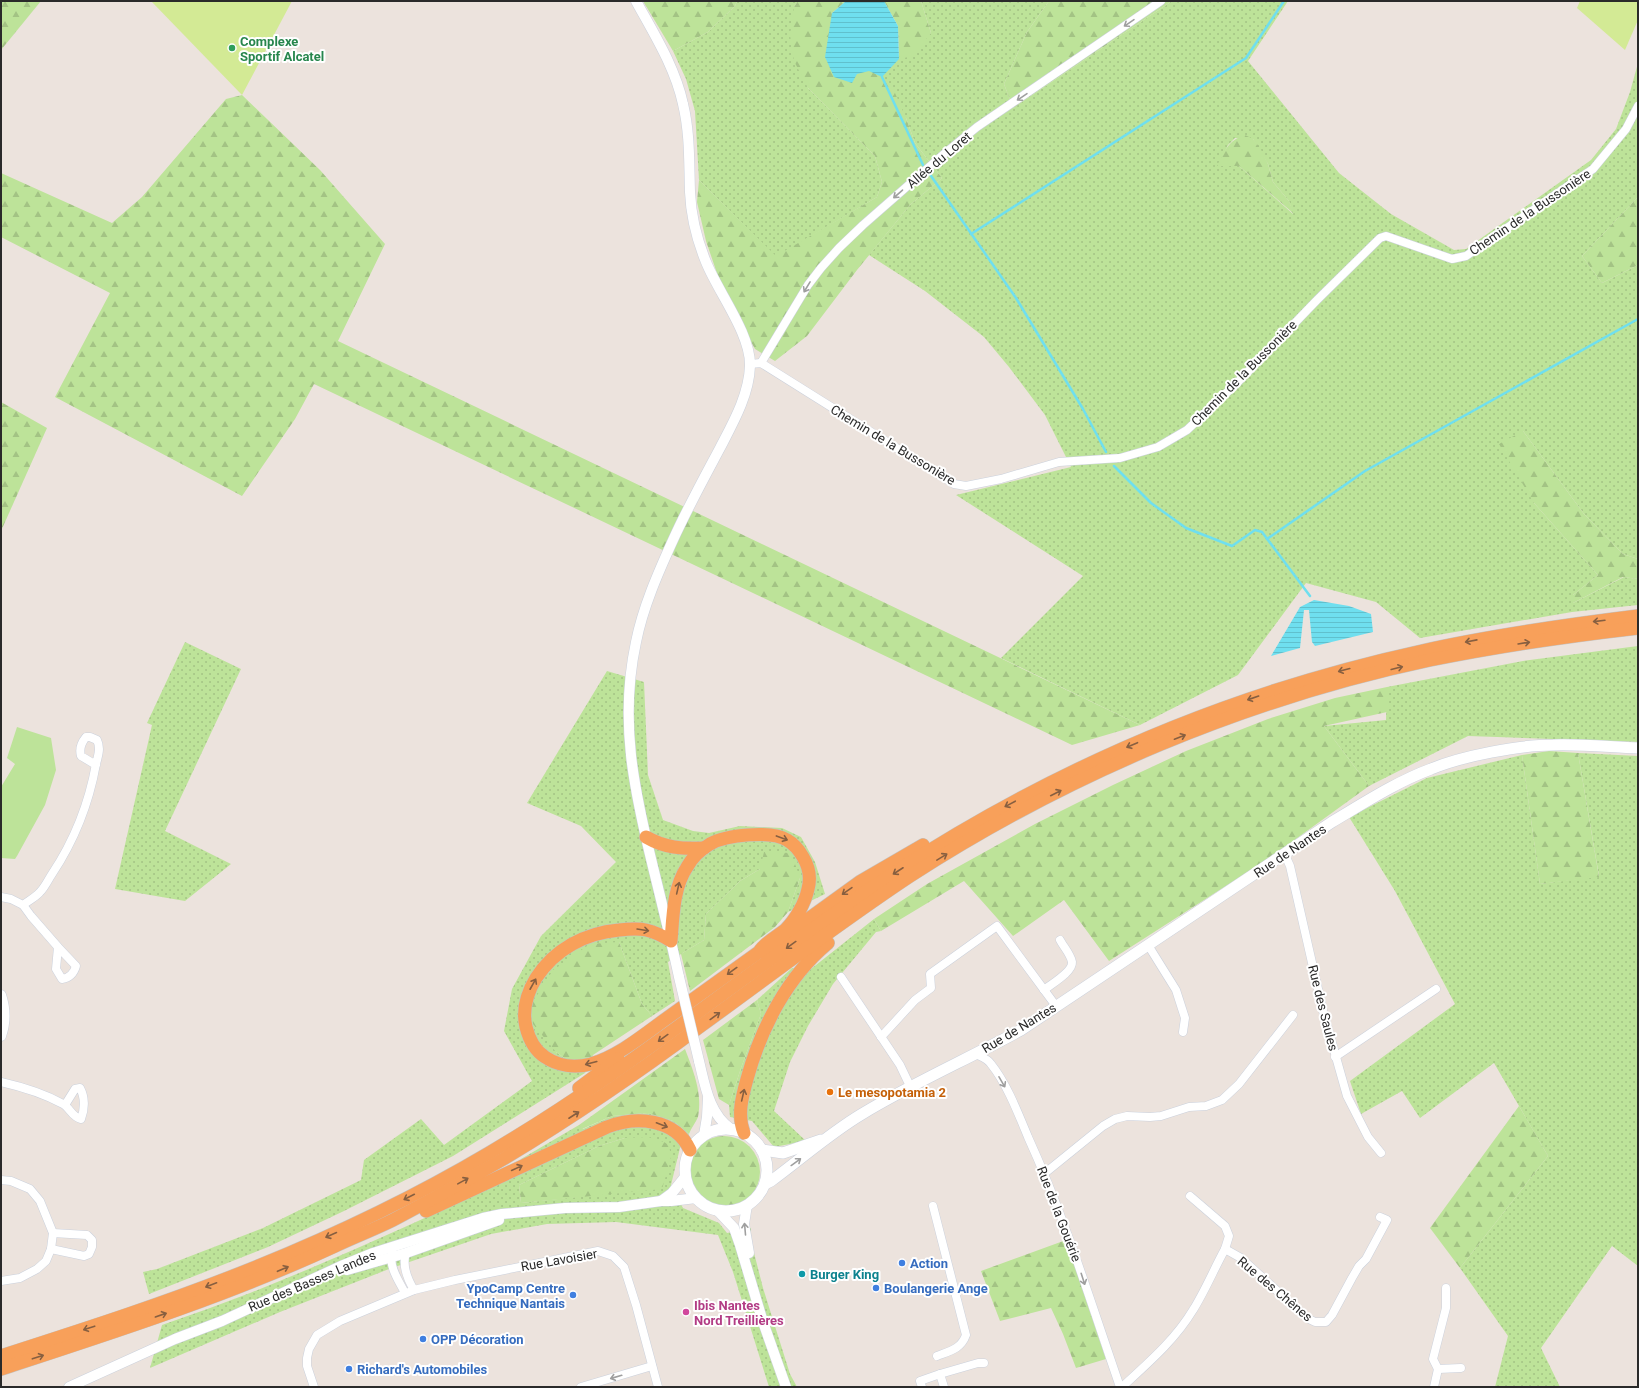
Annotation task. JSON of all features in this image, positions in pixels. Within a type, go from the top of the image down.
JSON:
[{"type":"highway","points":[[1,1356],[188,1293],[298,1250],[419,1192],[554,1114],[621,1068],[863,894],[954,835],[1024,796],[1115,752],[1192,720],[1290,686],[1361,665],[1447,645],[1536,630],[1638,616]]},
{"type":"highway","points":[[1,1369],[231,1290],[283,1269],[392,1220],[502,1160],[583,1109],[676,1045],[886,893],[980,834],[1058,792],[1132,757],[1235,716],[1332,685],[1426,661],[1540,641],[1638,628]]},
{"type":"highway","points":[[752,835],[778,836],[787,839],[798,850],[808,865],[809,882],[801,907],[786,928],[759,952],[619,1052],[596,1062],[583,1065],[563,1065],[548,1059],[535,1048],[529,1037],[525,1023],[527,996],[544,966],[568,946],[583,938],[600,933],[630,929],[645,930],[654,932],[671,941],[673,914],[682,877],[691,860],[704,848],[717,841],[728,838],[752,835]]},
{"type":"highway","points":[[759,952],[764,951],[862,881],[896,860],[940,836],[954,835]]},
{"type":"highway","points":[[646,838],[667,846],[704,848]]},
{"type":"highway","points":[[737,1131],[741,1125],[740,1114],[743,1095],[759,1043],[779,1002],[796,977],[817,953],[840,933],[880,905],[886,893]]},
{"type":"highway","points":[[528,1130],[536,1118],[555,1106],[634,1047],[706,990]]},
{"type":"highway","points":[[392,1220],[405,1220],[607,1127],[624,1121],[642,1120],[671,1129],[682,1138],[690,1150]]},
{"type":"main road","name":"Rue de Nantes","points":[[826,1139],[860,1115],[910,1086],[1021,1030],[1285,855],[1332,822],[1375,796],[1432,768],[1460,760],[1529,747],[1552,745],[1638,748]]},
{"type":"main road","points":[[722,1129],[737,1131],[757,1143],[762,1150],[767,1168],[765,1184],[757,1198],[747,1205],[728,1211],[718,1210],[703,1204],[696,1198],[687,1185],[684,1167],[690,1150],[696,1141],[704,1135],[722,1129]]},
{"type":"main road","points":[[762,1150],[783,1153],[826,1139]]},
{"type":"main road","points":[[765,1184],[826,1139]]},
{"type":"street","points":[[636,1],[664,54],[673,74],[683,104],[689,145],[690,194],[698,242],[749,351],[749,380],[742,402],[679,527],[656,580],[636,640],[630,680],[628,736],[632,771],[646,838],[708,1096],[716,1113],[726,1126],[737,1131]]},
{"type":"street","name":"Allée du Loret","points":[[761,364],[808,285],[838,248],[863,225],[977,127],[1161,1]]},
{"type":"street","name":"Chemin de la Bussonière","points":[[761,364],[954,484],[966,486],[1001,479],[1059,462],[1120,458],[1152,449],[1172,439],[1193,424],[1237,383],[1317,300],[1380,238],[1386,236],[1452,259],[1466,256],[1593,169],[1626,129],[1638,106]]},
{"type":"street","points":[[750,364],[761,364]]},
{"type":"street","points":[[23,905],[40,893],[62,859],[80,822],[93,783],[96,765]]},
{"type":"street","name":"Rue des Saules","points":[[1285,855],[1290,866],[1323,1011],[1347,1096],[1368,1137],[1381,1154]]},
{"type":"street","points":[[1,897],[11,899],[23,905],[30,916],[58,947]]},
{"type":"street","points":[[881,1037],[914,1000],[931,988],[930,974],[997,926],[1056,1006]]},
{"type":"street","points":[[1044,990],[1069,971],[1072,965],[1072,960],[1060,940]]},
{"type":"street","points":[[1148,945],[1176,990],[1185,1018],[1183,1032]]},
{"type":"street","points":[[841,977],[900,1065],[910,1086]]},
{"type":"street","points":[[1335,1057],[1436,990]]},
{"type":"street","points":[[1,995],[5,1008],[5,1019],[1,1036]]},
{"type":"street","points":[[1045,1173],[1103,1126],[1115,1119],[1127,1116],[1161,1116],[1189,1107],[1206,1106],[1222,1100],[1239,1084],[1293,1015]]},
{"type":"street","name":"Rue de la Gouérie","points":[[976,1054],[986,1059],[991,1064],[1010,1096],[1045,1173],[1070,1238],[1121,1387]]},
{"type":"street","points":[[1,1082],[31,1089],[65,1105]]},
{"type":"street","points":[[704,1135],[708,1117],[708,1096]]},
{"type":"street","points":[[661,1201],[677,1188],[685,1177]]},
{"type":"street","points":[[1,1180],[11,1181],[30,1189],[40,1200],[53,1233],[51,1249],[46,1261],[30,1273],[20,1278],[1,1281]]},
{"type":"street","points":[[1190,1196],[1226,1226],[1229,1236],[1225,1249]]},
{"type":"street","name":"Rue des Basses Landes","points":[[69,1387],[174,1339],[222,1321],[341,1266],[366,1256],[483,1218],[502,1214],[516,1214],[565,1208],[619,1207],[696,1198]]},
{"type":"street","points":[[747,1205],[744,1224],[746,1242],[783,1371],[790,1387]]},
{"type":"street","points":[[933,1206],[966,1335],[964,1342],[958,1348],[937,1356]]},
{"type":"street","points":[[718,1210],[734,1228],[763,1322],[786,1387]]},
{"type":"street","points":[[305,1283],[406,1253],[516,1214]]},
{"type":"street","name":"Rue des Chênes","points":[[1121,1387],[1156,1356],[1176,1334],[1194,1310],[1225,1249],[1241,1258],[1307,1318],[1315,1322],[1326,1322],[1332,1315],[1352,1278],[1366,1258],[1387,1220],[1380,1217]]},
{"type":"street","points":[[51,1249],[84,1256],[89,1254],[92,1247],[92,1240],[87,1235],[53,1233]]},
{"type":"street","points":[[405,1293],[392,1266],[392,1257],[393,1254],[421,1238]]},
{"type":"street","name":"Rue Lavoisier","points":[[314,1387],[306,1358],[309,1349],[317,1335],[340,1321],[414,1290],[462,1278],[598,1251],[613,1256],[624,1267],[636,1304],[658,1387]]},
{"type":"street","points":[[406,1253],[405,1261],[407,1276],[414,1290]]},
{"type":"street","points":[[1434,1387],[1438,1369],[1434,1359],[1446,1308],[1446,1288]]},
{"type":"street","points":[[922,1387],[920,1381],[978,1363],[984,1363]]},
{"type":"street","points":[[581,1387],[652,1366]]},
{"type":"street","points":[[1438,1369],[1461,1368]]},
{"type":"street","points":[[940,1374],[944,1387]]},
{"type":"green space","points":[[1,1],[41,1],[1,50]]},
{"type":"green space","name":"Complexe Sportif Alcatel","points":[[151,1],[292,1],[242,95]]},
{"type":"green space","points":[[643,1],[737,1],[735,6],[708,32],[673,51]]},
{"type":"green space","points":[[737,1],[798,1],[794,7],[808,88],[875,156],[882,182],[877,197],[776,257],[699,180],[695,111],[686,79],[673,51],[708,32],[735,6]]},
{"type":"green space","points":[[798,1],[846,1],[832,13],[857,73],[869,71],[882,77],[895,93],[915,143],[942,178],[910,205],[857,270],[807,336],[775,361],[755,349],[722,288],[706,241],[697,202],[699,180],[776,256],[877,197],[882,182],[875,156],[808,88],[794,61],[790,35],[794,7]]},
{"type":"green space","points":[[846,1],[884,1],[899,59],[931,33],[921,1],[1049,1],[1027,32],[1004,84],[1013,108],[1172,1],[1288,1],[1248,61],[1339,173],[1391,214],[1454,250],[1466,249],[1591,160],[1616,129],[1630,92],[1638,63],[1638,197],[1582,256],[1602,283],[1638,265],[1638,559],[1623,554],[1584,514],[1523,431],[1534,503],[1598,575],[1573,595],[1573,603],[1624,577],[1638,579],[1638,605],[1572,612],[1420,638],[1376,602],[1306,583],[1238,675],[1140,725],[1001,658],[1083,576],[956,495],[1071,467],[1045,415],[1009,367],[984,337],[925,291],[869,255],[910,205],[942,178],[915,143],[906,118],[852,83]],"holes":[[[1235,138],[1253,139],[1268,164],[1273,182],[1289,201],[1293,214],[1239,166],[1218,166],[1228,145]]]},
{"type":"green space","points":[[884,1],[921,1],[931,33],[913,56],[899,59],[898,26]]},
{"type":"green space","points":[[1049,1],[1172,1],[1013,108],[1004,84],[1027,32]]},
{"type":"green space","points":[[1580,1],[1638,1],[1638,20],[1625,50],[1577,8]]},
{"type":"green space","points":[[242,95],[320,170],[385,244],[338,341],[1140,725],[1072,745],[314,384],[295,419],[242,496],[55,397],[110,293],[1,237],[1,173],[112,223],[142,197],[226,99]]},
{"type":"green space","points":[[1245,135],[1253,139],[1260,148],[1268,164],[1273,182],[1289,201],[1294,214],[1239,166],[1217,166],[1230,143]]},
{"type":"green space","points":[[1638,197],[1638,265],[1602,283],[1582,256]]},
{"type":"green space","points":[[1,402],[47,428],[1,531]]},
{"type":"green space","points":[[1523,431],[1584,514],[1623,554],[1638,559],[1638,579],[1623,577],[1573,603],[1573,595],[1598,575],[1534,503],[1499,444]]},
{"type":"green space","points":[[185,642],[241,669],[165,831],[231,864],[185,901],[115,889],[152,725],[147,723]]},
{"type":"green space","points":[[1638,646],[1638,742],[1468,736],[1369,786],[1324,726],[1386,720],[1387,687],[1523,661]]},
{"type":"green space","points":[[607,671],[644,682],[648,775],[663,820],[693,831],[709,833],[740,826],[782,828],[801,837],[815,862],[825,894],[788,912],[800,878],[760,869],[740,881],[706,914],[704,940],[668,962],[675,1001],[652,1016],[642,1004],[619,942],[556,1052],[585,1073],[453,1156],[344,1211],[268,1247],[149,1294],[143,1272],[157,1269],[263,1228],[361,1180],[364,1160],[421,1119],[444,1145],[532,1081],[504,1031],[512,989],[541,936],[616,862],[581,826],[527,803]]},
{"type":"green space","points":[[1387,687],[1387,712],[1324,726],[1369,786],[1271,857],[1109,961],[1064,900],[1013,936],[964,881],[881,931],[874,919],[927,884],[1035,824],[1186,751],[1268,719],[1335,698]]},
{"type":"green space","points":[[17,727],[51,738],[56,770],[45,805],[15,859],[1,858],[1,787],[15,764],[7,758]]},
{"type":"green space","points":[[1549,751],[1578,753],[1599,877],[1540,884],[1522,755]]},
{"type":"green space","points":[[1578,753],[1638,756],[1638,1266],[1612,1246],[1541,1348],[1560,1387],[1495,1387],[1508,1336],[1460,1268],[1548,1156],[1494,1063],[1420,1118],[1402,1091],[1361,1114],[1350,1081],[1455,1004],[1395,891],[1349,817],[1427,778],[1522,755],[1540,884],[1599,876]]},
{"type":"green space","points":[[764,852],[791,853],[800,878],[788,912],[775,927],[690,991],[681,954],[704,940],[706,914],[740,881],[760,869]]},
{"type":"green space","points":[[874,919],[881,931],[876,932],[833,984],[808,1026],[790,1062],[774,1111],[806,1141],[774,1147],[752,1121],[730,1117],[729,1105],[761,1014],[757,1000],[792,968],[811,969]]},
{"type":"green space","points":[[619,942],[642,1004],[652,1016],[593,1055],[585,1073],[556,1052],[533,1024],[531,1005],[553,970],[590,944]]},
{"type":"green space","points":[[757,1000],[761,1014],[729,1105],[719,1099],[703,1040]]},
{"type":"green space","points":[[685,1049],[696,1082],[699,1100],[698,1117],[689,1134],[673,1121],[648,1113],[612,1116],[582,1129],[579,1125]]},
{"type":"green space","points":[[1519,1106],[1548,1156],[1460,1268],[1430,1228]]},
{"type":"green space","points":[[648,1113],[673,1121],[689,1134],[680,1148],[671,1185],[683,1208],[719,1223],[727,1233],[751,1228],[751,1241],[763,1288],[790,1374],[797,1387],[769,1387],[733,1272],[718,1235],[616,1222],[547,1224],[491,1234],[389,1269],[280,1312],[150,1368],[162,1325],[239,1297],[318,1265],[518,1175],[521,1159],[579,1125],[583,1129],[612,1116]],"holes":[[[625,1138],[585,1196],[521,1203],[519,1185],[599,1146]]]},
{"type":"green space","points":[[724,1136],[744,1142],[754,1152],[760,1172],[754,1192],[744,1202],[724,1208],[704,1202],[694,1192],[688,1172],[694,1152],[704,1142]]},
{"type":"green space","points":[[648,1137],[669,1145],[671,1157],[662,1189],[521,1203],[519,1185],[599,1146],[625,1138]]},
{"type":"green space","points":[[1066,1240],[1106,1359],[1076,1368],[1051,1308],[1000,1321],[981,1271]]},
{"type":"water","points":[[846,1],[884,1],[898,26],[899,59],[882,77],[869,71],[857,74],[852,83],[834,77],[825,57],[832,13]]},
{"type":"water","points":[[1314,600],[1349,606],[1371,614],[1373,632],[1315,646],[1312,642],[1309,610],[1304,610],[1300,648],[1271,656],[1300,607]]},
{"type":"waterway","points":[[971,234],[1246,58],[1284,1]]},
{"type":"waterway","points":[[882,77],[923,165]]},
{"type":"waterway","points":[[929,173],[1016,298],[1083,409],[1106,452]]},
{"type":"waterway","points":[[1267,539],[1365,471],[1638,319]]},
{"type":"waterway","points":[[1114,466],[1151,503],[1186,528],[1232,546],[1255,530],[1262,532],[1310,596]]},
{"type":"place","name":"Complexe Sportif Alcatel","points":[[232,48]]},
{"type":"place","name":"Le mesopotamia 2","points":[[830,1092]]},
{"type":"place","name":"Action","points":[[902,1263]]},
{"type":"place","name":"Burger King","points":[[802,1274]]},
{"type":"place","name":"Boulangerie Ange","points":[[876,1288]]},
{"type":"place","name":"YpoCamp Centre Technique Nantais","points":[[573,1295]]},
{"type":"place","name":"Ibis Nantes Nord Treillières","points":[[686,1312]]},
{"type":"place","name":"OPP Décoration","points":[[423,1339]]},
{"type":"place","name":"Richard's Automobiles","points":[[349,1369]]}]
